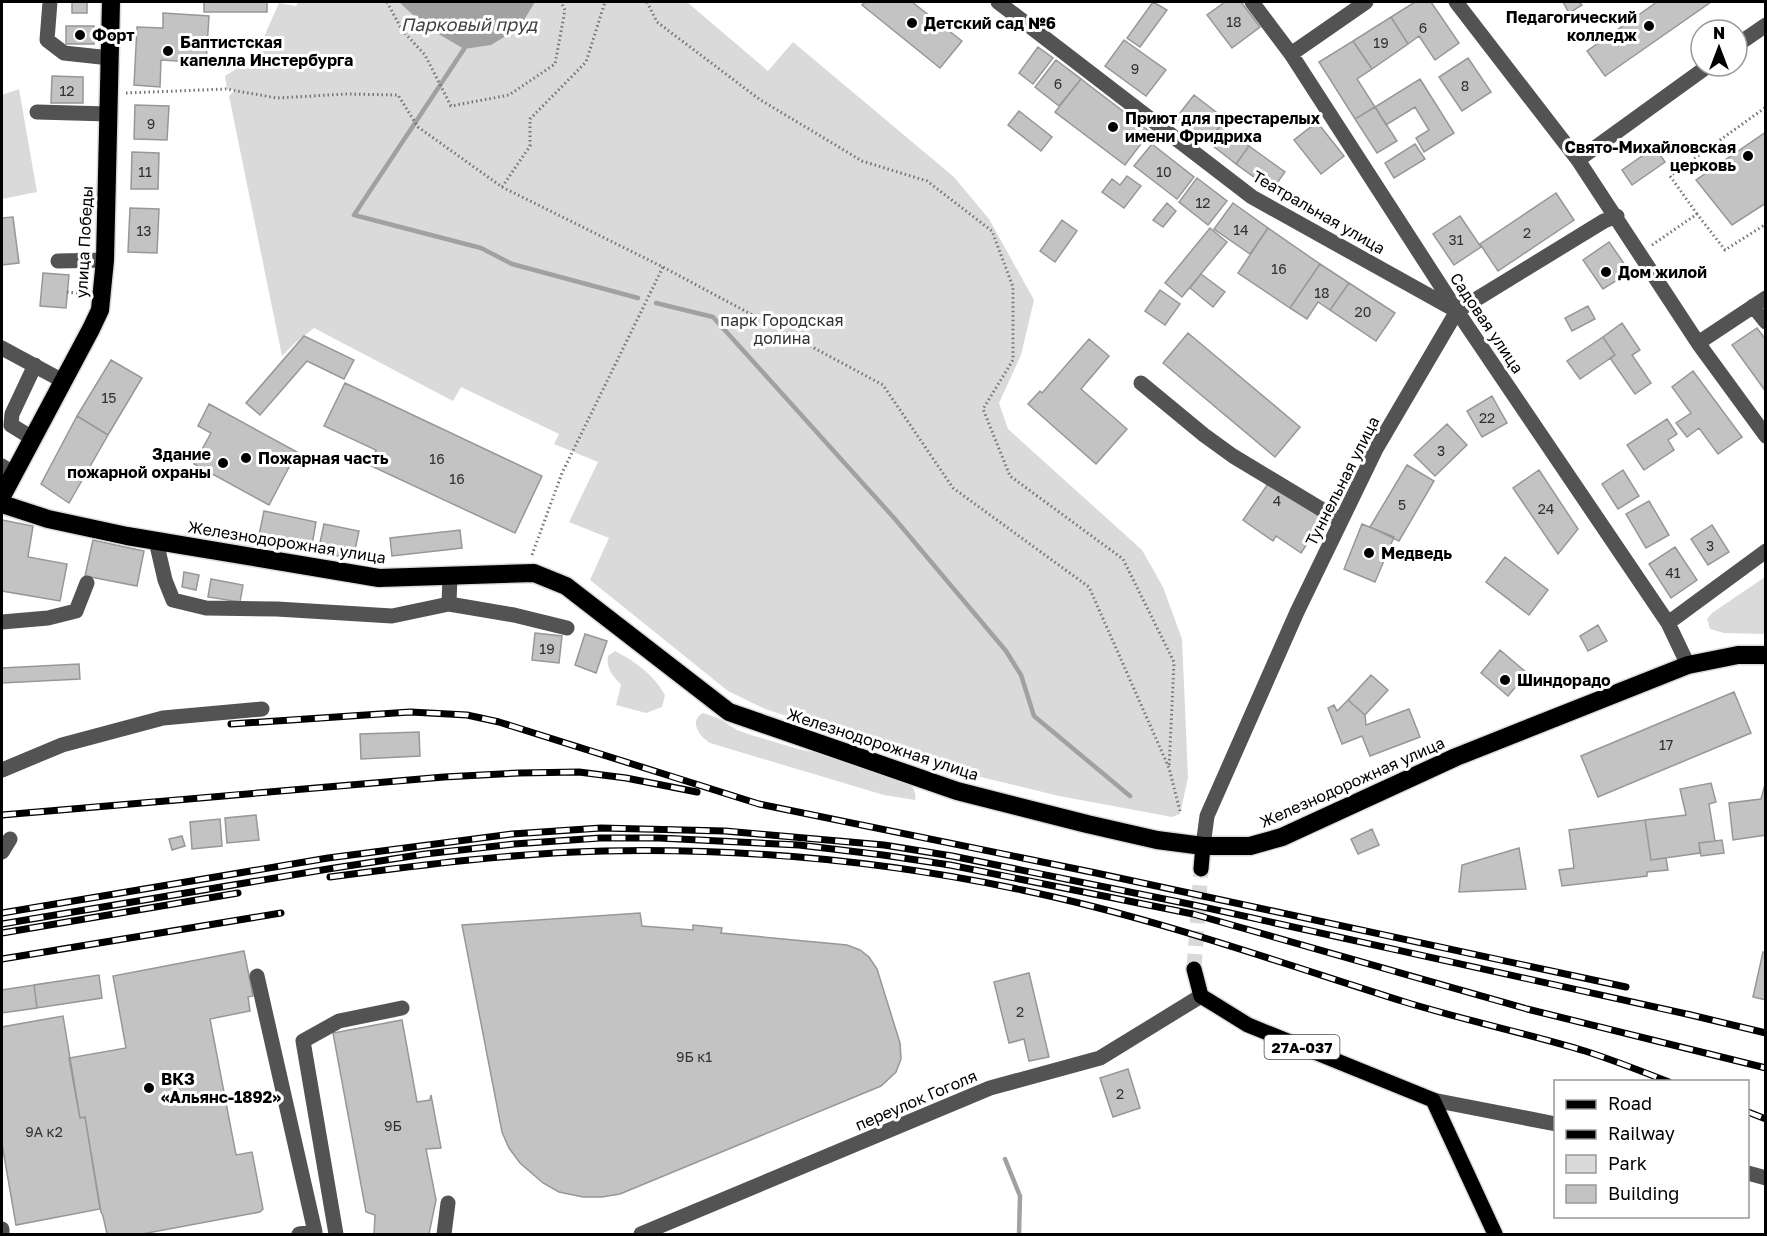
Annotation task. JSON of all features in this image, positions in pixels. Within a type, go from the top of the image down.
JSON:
[{"type":"highway","name":"улица Победы","points":[[2,496],[7,470],[33,438],[100,310],[105,260],[111,2]]},
{"type":"highway","name":"Железнодорожная улица","points":[[2,504],[48,519],[156,541],[379,578],[534,573],[566,586],[729,712],[957,791],[1157,840],[1203,846],[1250,846],[1282,837],[1456,757],[1688,665],[1738,655],[1766,655]]},
{"type":"main road","points":[[1201,869],[1203,846]]},
{"type":"main road","points":[[1194,969],[1201,996]]},
{"type":"main road","name":"27А-037","points":[[1201,996],[1248,1025],[1432,1100]]},
{"type":"main road","points":[[1432,1100],[1495,1234]]},
{"type":"street","points":[[50,2],[47,40],[64,53],[110,58]]},
{"type":"street","name":"Театральная улица","points":[[998,2],[1252,197],[1457,311]]},
{"type":"street","name":"Садовая улица","points":[[1252,2],[1291,54],[1457,311],[1668,623],[1688,665]]},
{"type":"street","points":[[1291,54],[1366,2]]},
{"type":"street","points":[[1456,2],[1578,160],[1617,216],[1698,343],[1766,436]]},
{"type":"street","points":[[1749,37],[1766,25]]},
{"type":"street","points":[[1578,160],[1691,78]]},
{"type":"street","points":[[37,112],[109,114]]},
{"type":"street","name":"Туннельная улица","points":[[1203,846],[1207,816],[1297,612],[1376,449],[1457,311],[1604,221],[1617,216]]},
{"type":"street","points":[[58,261],[105,260]]},
{"type":"street","points":[[1698,343],[1759,302],[1766,322]]},
{"type":"street","points":[[2,348],[63,381]]},
{"type":"street","points":[[33,438],[11,425],[12,414],[35,365]]},
{"type":"street","points":[[1141,383],[1233,456],[1341,521]]},
{"type":"street","points":[[156,541],[165,580],[173,600],[206,608],[277,609],[392,616],[449,604],[514,615],[567,628]]},
{"type":"street","points":[[1668,623],[1766,551]]},
{"type":"street","points":[[449,604],[450,575]]},
{"type":"street","points":[[2,622],[48,618],[76,611],[87,584]]},
{"type":"street","points":[[2,770],[62,746],[163,718],[262,708]]},
{"type":"street","points":[[2,852],[10,839]]},
{"type":"street","points":[[257,976],[315,1232],[299,1234]]},
{"type":"street","name":"переулок Гоголя","points":[[641,1234],[990,1088],[1100,1058],[1201,996]]},
{"type":"street","points":[[336,1234],[303,1041],[339,1021],[402,1008]]},
{"type":"street","points":[[1432,1100],[1554,1124]]},
{"type":"street","points":[[1749,1173],[1766,1178]]},
{"type":"street","points":[[444,1234],[448,1203]]},
{"type":"street","points":[[2,1229],[2,1234]]},
{"type":"path","points":[[387,2],[402,30],[425,55],[451,106],[509,94],[555,64],[565,10],[561,2]]},
{"type":"path","points":[[502,187],[530,146],[530,119],[586,62],[605,2]]},
{"type":"path","points":[[648,2],[657,22],[759,99],[862,161],[927,181],[992,231],[1013,287],[1013,360],[983,409],[1010,476],[1123,559],[1174,662],[1169,768]]},
{"type":"path","points":[[109,94],[226,89],[277,98],[347,94],[398,95],[418,127],[502,187],[663,267],[883,385],[953,488],[1089,587],[1169,768],[1180,811]]},
{"type":"path","points":[[1766,107],[1670,176],[1725,250],[1766,224]]},
{"type":"path","points":[[1648,248],[1697,214]]},
{"type":"path","points":[[532,555],[562,473],[663,267]]},
{"type":"path","points":[[67,292],[92,295]]},
{"type":"green space","name":"парк Городская долина","points":[[298,2],[687,2],[768,71],[793,42],[954,177],[989,219],[1034,300],[1021,355],[999,403],[1008,429],[1142,550],[1163,587],[1182,639],[1188,778],[1180,814],[1172,817],[1059,796],[968,774],[765,709],[728,691],[590,580],[609,538],[569,522],[598,462],[554,444],[559,434],[461,387],[453,401],[314,328],[282,356],[229,96],[235,90],[227,89],[225,76],[255,57],[279,3],[296,6]]},
{"type":"green space","points":[[19,89],[37,192],[2,199],[2,95]]},
{"type":"green space","points":[[1765,577],[1765,634],[1724,633],[1710,629],[1707,619],[1712,613]]},
{"type":"green space","points":[[615,651],[637,664],[655,681],[665,695],[662,707],[646,713],[616,705],[621,685],[608,665],[608,656]]},
{"type":"green space","points":[[703,713],[751,735],[906,780],[914,789],[915,800],[884,795],[710,743],[697,729],[696,720]]},
{"type":"water","name":"Парковый пруд","points":[[399,2],[535,2],[519,28],[491,45],[464,49],[425,26]]},
{"type":"building","points":[[72,2],[87,2],[87,13],[72,13]]},
{"type":"building","points":[[204,2],[267,2],[267,12],[204,12]]},
{"type":"building","name":"Детский сад №6","points":[[865,2],[912,2],[962,41],[940,68],[862,5]]},
{"type":"building","points":[[1153,2],[1167,10],[1140,47],[1127,38]]},
{"type":"building","points":[[1225,2],[1241,2],[1260,27],[1232,48],[1207,15]]},
{"type":"building","points":[[1415,2],[1431,2],[1459,43],[1435,60],[1419,36],[1408,44],[1391,17]]},
{"type":"building","points":[[1563,2],[1579,2],[1582,5],[1569,13]]},
{"type":"building","name":"Педагогический колледж","points":[[1657,2],[1711,2],[1605,76],[1587,51]]},
{"type":"building","points":[[163,13],[209,16],[206,63],[161,60],[160,87],[134,85],[137,27],[163,28]]},
{"type":"building","points":[[1391,17],[1408,44],[1372,69],[1353,41]]},
{"type":"building","name":"Форт","points":[[66,26],[94,26],[94,44],[66,44]]},
{"type":"building","points":[[1124,40],[1166,70],[1146,96],[1105,66]]},
{"type":"building","points":[[1353,41],[1372,69],[1357,79],[1375,107],[1355,119],[1319,62]]},
{"type":"building","points":[[1038,47],[1053,58],[1033,84],[1019,73]]},
{"type":"building","points":[[1468,58],[1491,92],[1462,111],[1439,77]]},
{"type":"building","points":[[1056,60],[1081,79],[1059,106],[1035,87]]},
{"type":"building","points":[[52,76],[83,77],[83,103],[51,103]]},
{"type":"building","points":[[1081,79],[1150,132],[1125,165],[1055,112]]},
{"type":"building","points":[[1420,79],[1454,133],[1424,152],[1416,138],[1429,130],[1415,107],[1386,125],[1375,107]]},
{"type":"building","points":[[1194,95],[1225,119],[1208,142],[1176,118]]},
{"type":"building","points":[[135,105],[169,106],[167,140],[134,139]]},
{"type":"building","points":[[1375,107],[1397,141],[1377,153],[1355,119]]},
{"type":"building","points":[[1019,111],[1052,137],[1041,151],[1008,125]]},
{"type":"building","points":[[1317,122],[1344,156],[1321,174],[1294,140]]},
{"type":"building","points":[[1221,125],[1249,146],[1236,164],[1208,142]]},
{"type":"building","name":"Свято-Михайловская церковь","points":[[1766,132],[1766,203],[1732,225],[1696,180]]},
{"type":"building","points":[[1152,144],[1194,177],[1177,199],[1134,166]]},
{"type":"building","points":[[1415,144],[1425,159],[1394,178],[1385,163]]},
{"type":"building","points":[[1249,146],[1285,172],[1272,190],[1236,164]]},
{"type":"building","points":[[1655,147],[1665,162],[1632,185],[1622,170]]},
{"type":"building","points":[[132,152],[159,153],[158,189],[131,189]]},
{"type":"building","points":[[1127,176],[1141,186],[1124,208],[1102,192],[1112,179],[1120,185]]},
{"type":"building","points":[[1197,178],[1227,201],[1208,225],[1179,202]]},
{"type":"building","points":[[1556,193],[1574,220],[1498,271],[1480,244]]},
{"type":"building","points":[[1167,203],[1176,211],[1163,227],[1153,220]]},
{"type":"building","points":[[1233,203],[1268,228],[1250,254],[1214,229]]},
{"type":"building","points":[[130,208],[159,209],[157,253],[128,252]]},
{"type":"building","points":[[1460,216],[1481,247],[1454,265],[1433,234]]},
{"type":"building","points":[[13,217],[19,263],[2,265],[2,218]]},
{"type":"building","points":[[1062,220],[1077,231],[1055,262],[1040,251]]},
{"type":"building","points":[[1210,228],[1227,242],[1182,297],[1165,283]]},
{"type":"building","points":[[1268,228],[1320,264],[1290,308],[1238,273]]},
{"type":"building","points":[[1609,242],[1630,272],[1603,289],[1583,260]]},
{"type":"building","points":[[1320,264],[1349,283],[1330,310],[1318,302],[1307,319],[1290,308]]},
{"type":"building","points":[[43,273],[69,275],[66,308],[40,306]]},
{"type":"building","points":[[1201,274],[1225,292],[1213,307],[1190,288]]},
{"type":"building","points":[[1349,283],[1395,313],[1376,341],[1330,310]]},
{"type":"building","points":[[1160,290],[1180,304],[1165,325],[1145,311]]},
{"type":"building","points":[[1588,306],[1595,319],[1572,331],[1565,318]]},
{"type":"building","points":[[1622,323],[1640,350],[1632,355],[1651,383],[1635,394],[1610,358],[1615,355],[1603,337]]},
{"type":"building","points":[[1757,328],[1766,340],[1766,392],[1732,345]]},
{"type":"building","points":[[1188,333],[1300,427],[1275,457],[1163,363]]},
{"type":"building","points":[[304,336],[354,360],[344,379],[307,361],[260,415],[246,403]]},
{"type":"building","points":[[1603,337],[1615,355],[1580,379],[1567,361]]},
{"type":"building","points":[[1089,339],[1109,356],[1081,389],[1127,429],[1096,464],[1028,404],[1040,391],[1042,393]]},
{"type":"building","points":[[111,360],[142,378],[108,435],[77,416]]},
{"type":"building","points":[[1693,371],[1742,437],[1718,454],[1699,428],[1687,437],[1676,423],[1691,413],[1672,387]]},
{"type":"building","points":[[345,383],[542,476],[515,533],[369,465],[376,450],[324,426]]},
{"type":"building","points":[[1492,396],[1507,423],[1482,437],[1467,411]]},
{"type":"building","name":"Пожарная часть","points":[[209,404],[297,452],[269,505],[194,464],[211,433],[198,426]]},
{"type":"building","points":[[77,416],[108,435],[69,503],[41,484]]},
{"type":"building","points":[[1667,419],[1677,434],[1668,440],[1674,450],[1644,470],[1627,445]]},
{"type":"building","points":[[1447,424],[1467,445],[1435,476],[1414,455]]},
{"type":"building","points":[[1407,465],[1434,481],[1399,541],[1370,527]]},
{"type":"building","points":[[1539,470],[1578,529],[1558,554],[1513,488]]},
{"type":"building","points":[[1623,470],[1639,496],[1618,509],[1602,484]]},
{"type":"building","points":[[1270,481],[1324,519],[1301,553],[1276,536],[1273,541],[1243,520]]},
{"type":"building","points":[[1649,501],[1669,535],[1646,548],[1626,514]]},
{"type":"building","points":[[264,511],[316,522],[311,551],[258,540]]},
{"type":"building","points":[[2,520],[33,526],[28,557],[67,564],[60,601],[2,591]]},
{"type":"building","points":[[324,524],[359,531],[353,559],[318,552]]},
{"type":"building","points":[[1362,524],[1394,537],[1375,582],[1344,569]]},
{"type":"building","points":[[1712,525],[1729,552],[1708,565],[1691,539]]},
{"type":"building","points":[[460,530],[462,548],[392,556],[390,538]]},
{"type":"building","points":[[93,540],[144,551],[137,586],[85,576]]},
{"type":"building","points":[[1675,547],[1697,580],[1671,598],[1649,564]]},
{"type":"building","points":[[1505,557],[1548,590],[1529,615],[1486,582]]},
{"type":"building","points":[[184,572],[199,575],[196,590],[182,587]]},
{"type":"building","points":[[211,579],[243,585],[240,602],[208,597]]},
{"type":"building","points":[[1598,625],[1607,641],[1588,651],[1580,636]]},
{"type":"building","points":[[535,633],[562,636],[559,663],[532,660]]},
{"type":"building","points":[[585,634],[607,641],[596,673],[575,665]]},
{"type":"building","points":[[1500,650],[1527,673],[1508,696],[1481,673]]},
{"type":"building","points":[[79,664],[80,679],[2,683],[2,668]]},
{"type":"building","points":[[1371,675],[1388,690],[1365,715],[1348,700]]},
{"type":"building","points":[[1734,692],[1751,733],[1598,797],[1581,756]]},
{"type":"building","points":[[1348,700],[1365,715],[1366,725],[1409,709],[1420,737],[1370,756],[1362,736],[1342,744],[1328,708],[1334,705],[1337,711]]},
{"type":"building","points":[[419,732],[420,756],[361,759],[360,734]]},
{"type":"building","points":[[1766,781],[1766,835],[1733,840],[1729,803],[1761,799]]},
{"type":"building","points":[[1711,783],[1716,802],[1709,804],[1715,841],[1699,843],[1700,853],[1651,860],[1645,820],[1686,815],[1680,789]]},
{"type":"building","points":[[256,815],[259,840],[227,843],[225,818]]},
{"type":"building","points":[[220,819],[222,846],[192,849],[190,822]]},
{"type":"building","points":[[1645,820],[1651,860],[1666,858],[1668,870],[1647,872],[1647,876],[1562,886],[1559,870],[1574,868],[1569,830]]},
{"type":"building","points":[[1372,829],[1379,845],[1358,854],[1351,839]]},
{"type":"building","points":[[182,836],[185,846],[172,850],[169,839]]},
{"type":"building","points":[[1722,840],[1724,853],[1701,856],[1699,843]]},
{"type":"building","points":[[1519,848],[1526,889],[1459,892],[1462,865]]},
{"type":"building","points":[[640,913],[642,926],[693,930],[693,925],[722,928],[721,933],[847,945],[860,950],[869,957],[877,969],[900,1043],[901,1059],[896,1072],[881,1086],[620,1194],[583,1197],[559,1192],[543,1183],[520,1163],[509,1148],[502,1132],[462,925]]},
{"type":"building","name":"ВКЗ «Альянс-1892»","points":[[244,951],[253,996],[248,997],[250,1011],[210,1019],[236,1155],[252,1152],[263,1209],[260,1212],[142,1234],[107,1234],[101,1212],[85,1117],[80,1118],[69,1058],[126,1048],[113,976]]},
{"type":"building","points":[[1763,952],[1766,953],[1766,1000],[1753,997]]},
{"type":"building","points":[[1029,973],[1049,1057],[1029,1061],[1024,1039],[1009,1043],[994,982]]},
{"type":"building","points":[[99,975],[102,998],[37,1008],[34,985]]},
{"type":"building","points":[[34,985],[37,1008],[2,1013],[2,990]]},
{"type":"building","points":[[63,1016],[80,1118],[85,1117],[100,1209],[16,1225],[2,1144],[2,1027]]},
{"type":"building","points":[[402,1020],[417,1102],[430,1100],[431,1095],[441,1148],[426,1149],[436,1200],[429,1234],[374,1234],[375,1215],[366,1212],[333,1033]]},
{"type":"building","points":[[1128,1069],[1140,1108],[1113,1117],[1100,1078]]},
{"type":"waterway","points":[[464,49],[354,215],[481,248],[512,264],[638,298]]},
{"type":"waterway","points":[[656,303],[713,317],[895,519],[1006,651],[1021,675],[1034,716],[1130,796]]},
{"type":"waterway","points":[[1005,1159],[1020,1196],[1019,1234]]},
{"type":"tunnel","points":[[1194,969],[1201,869]]},
{"type":"railway","points":[[231,724],[410,712],[467,715],[499,722],[759,804],[1096,873],[1626,987]]},
{"type":"railway","points":[[2,815],[444,777],[519,773],[579,772],[626,778],[697,792]]},
{"type":"railway","points":[[2,913],[328,858],[512,834],[601,828],[725,831],[884,845],[952,856],[1194,905],[1766,1033]]},
{"type":"railway","points":[[2,924],[328,869],[425,854],[514,844],[600,838],[659,838],[799,845],[950,865],[1193,914],[1527,1009],[1766,1068]]},
{"type":"railway","points":[[330,877],[501,857],[604,851],[762,854],[919,871],[1022,890],[1119,913],[1405,1002],[1585,1051],[1664,1080]]},
{"type":"railway","points":[[2,933],[238,893]]},
{"type":"railway","points":[[2,959],[281,913]]},
{"type":"railway","points":[[1749,1112],[1766,1119]]},
{"type":"place","name":"Детский сад №6","points":[[912,23]]},
{"type":"place","name":"Педагогический колледж","points":[[1649,26]]},
{"type":"place","name":"Форт","points":[[80,35]]},
{"type":"place","name":"Баптистская капелла Инстербурга","points":[[168,51]]},
{"type":"place","name":"Приют для престарелых имени Фридриха","points":[[1113,127]]},
{"type":"place","name":"Свято-Михайловская церковь","points":[[1748,156]]},
{"type":"place","name":"Дом жилой","points":[[1606,272]]},
{"type":"place","name":"Пожарная часть","points":[[246,458]]},
{"type":"place","name":"Здание пожарной охраны","points":[[223,463]]},
{"type":"place","name":"Медведь","points":[[1369,553]]},
{"type":"place","name":"Шиндорадо","points":[[1505,680]]},
{"type":"place","name":"ВКЗ «Альянс-1892»","points":[[149,1088]]}]
